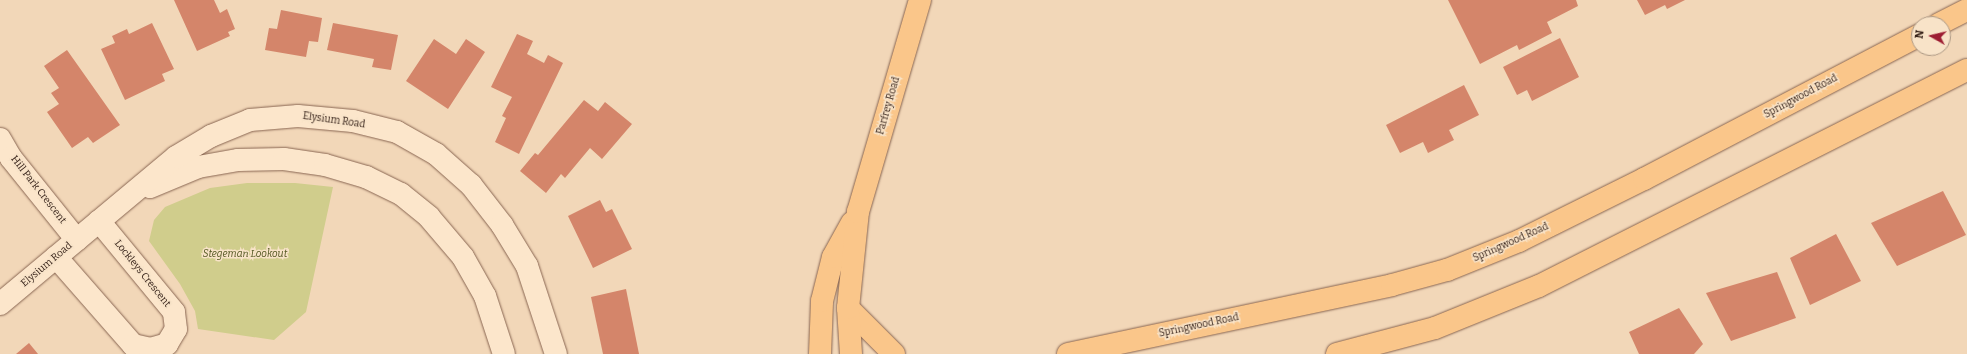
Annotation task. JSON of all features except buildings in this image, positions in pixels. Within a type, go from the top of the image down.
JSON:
[{"type":"main road","name":"Parfrey Road","points":[[851,354],[848,308],[858,212],[920,0]]},
{"type":"main road","points":[[1951,18],[1967,10]]},
{"type":"main road","name":"Springwood Road","points":[[1068,354],[1392,285],[1447,270],[1519,241],[1637,182],[1911,39]]},
{"type":"main road","points":[[1337,354],[1435,328],[1539,286],[1967,70]]},
{"type":"main road","name":"Parfrey Road","points":[[820,354],[822,301],[833,257],[858,212]]},
{"type":"main road","points":[[848,308],[894,354]]},
{"type":"street","name":"Elysium Road","points":[[0,304],[176,157],[211,136],[250,120],[298,116],[353,121],[397,132],[436,154],[471,185],[502,225],[527,266],[556,354]]},
{"type":"street","name":"Hill Park Crescent","points":[[0,139],[11,158],[77,240]]},
{"type":"street","name":"Elysium Road","points":[[130,195],[198,167],[238,160],[284,159],[325,165],[366,177],[402,194],[429,217],[463,257],[485,296],[504,354]]},
{"type":"street","name":"Lockleys Crescent","points":[[56,257],[133,345],[150,349],[167,344],[176,329],[174,312],[99,221]]},
{"type":"green space","name":"Stegeman Lookout","points":[[247,183],[295,183],[333,187],[306,312],[274,340],[198,329],[195,311],[180,284],[149,241],[154,220],[165,207],[210,188]]}]
